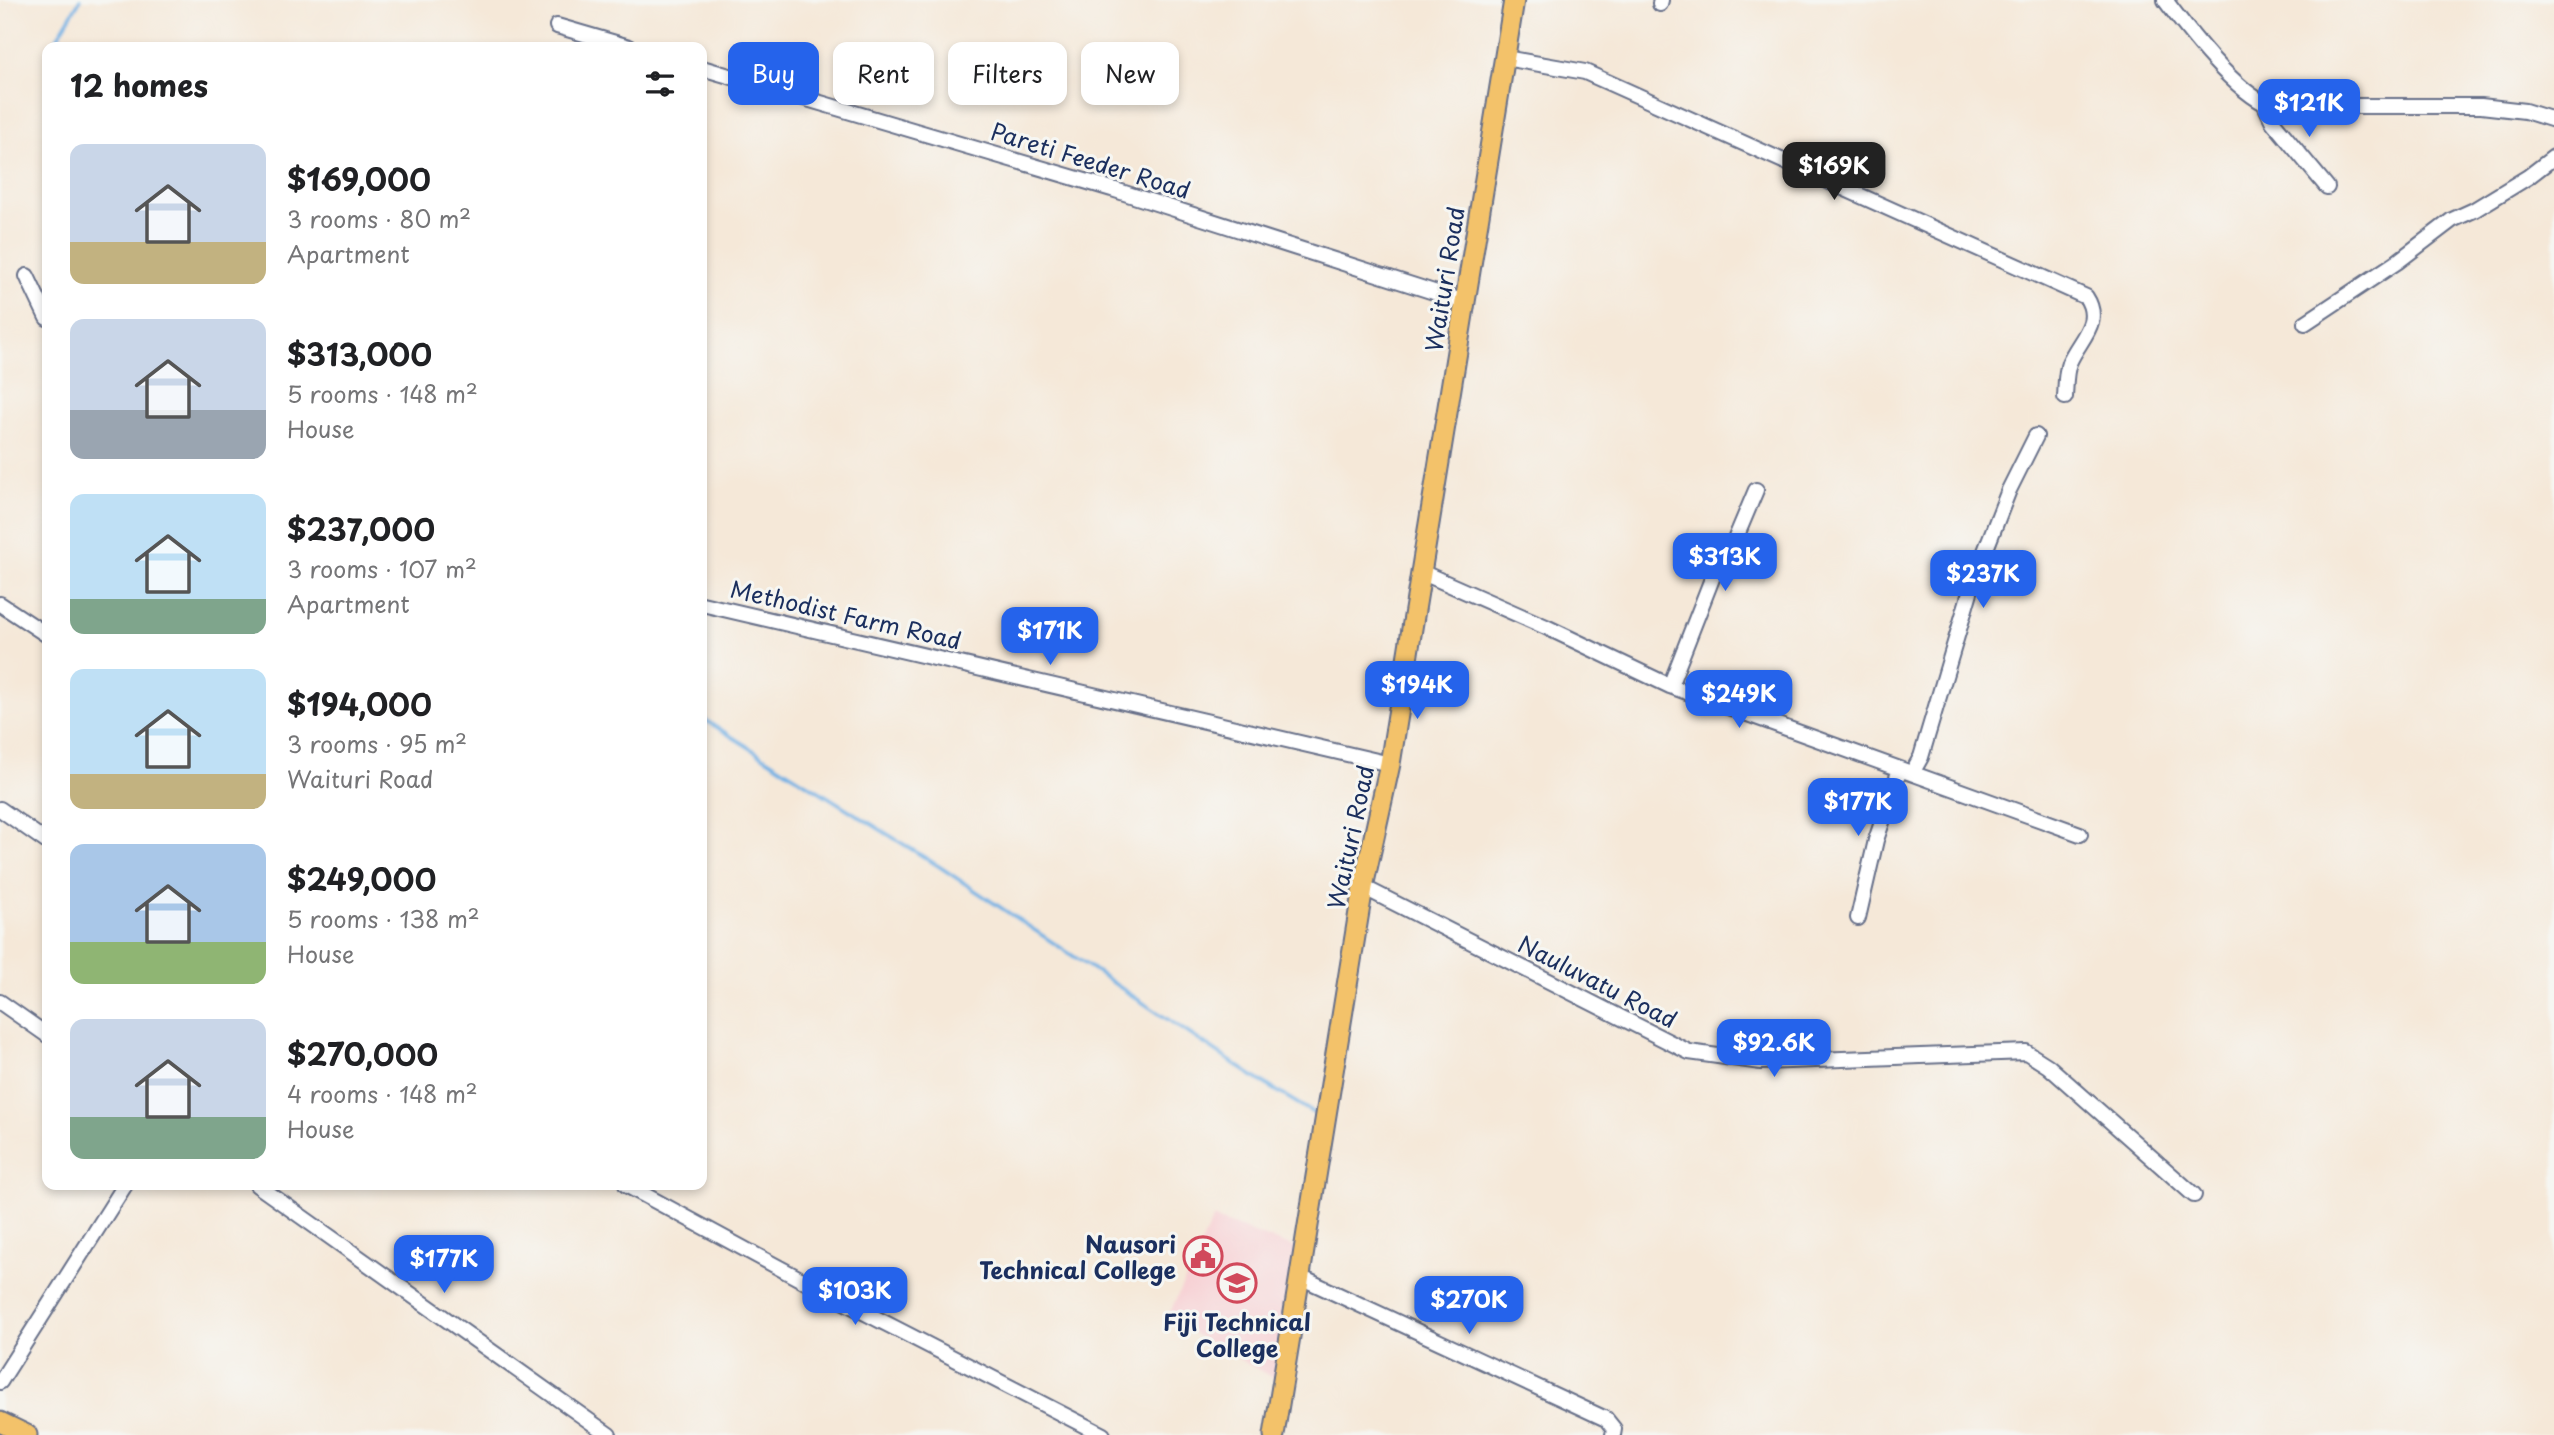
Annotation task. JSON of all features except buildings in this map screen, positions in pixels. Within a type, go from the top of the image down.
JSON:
[{"type":"main road","name":"Waituri Road","points":[[1274,1435],[1363,887],[1390,764],[1514,0]]},
{"type":"main road","points":[[0,1422],[27,1435]]},
{"type":"street","points":[[2165,0],[2206,51],[2264,103],[2279,106],[2481,106],[2525,111],[2554,120]]},
{"type":"street","points":[[557,26],[612,42]]},
{"type":"street","points":[[1505,58],[1585,72],[2086,297],[2093,307],[2093,316],[2070,361],[2065,397]]},
{"type":"street","name":"Pareti Feeder Road","points":[[707,69],[1112,189],[1465,302]]},
{"type":"street","points":[[2264,103],[2273,122],[2327,187]]},
{"type":"street","points":[[2305,323],[2397,262],[2452,219],[2474,210],[2528,177],[2554,157]]},
{"type":"street","points":[[27,276],[42,308]]},
{"type":"street","points":[[1858,918],[1876,840],[1906,771],[1921,757],[1973,582],[2009,490],[2036,436]]},
{"type":"street","points":[[1670,686],[1713,576],[1727,559],[1756,490]]},
{"type":"street","points":[[1421,572],[1670,686],[2080,834]]},
{"type":"street","points":[[0,604],[42,629]]},
{"type":"street","name":"Methodist Farm Road","points":[[707,605],[1390,764]]},
{"type":"street","points":[[0,809],[42,838]]},
{"type":"street","name":"Nauluvatu Road","points":[[1363,887],[1689,1052],[1761,1062],[2026,1052],[2048,1066],[2194,1195]]},
{"type":"street","points":[[0,1002],[42,1031]]},
{"type":"street","points":[[0,1382],[122,1190]]},
{"type":"street","points":[[264,1190],[609,1435]]},
{"type":"street","points":[[635,1190],[813,1286],[1103,1435]]},
{"type":"street","points":[[1300,1277],[1606,1419],[1614,1429],[1613,1435]]},
{"type":"shaded area","name":"Fiji Technical College","points":[[1213,1218],[1296,1248],[1277,1380],[1167,1319]]},
{"type":"waterway","points":[[55,42],[80,0]]},
{"type":"waterway","points":[[707,721],[940,867],[1257,1079],[1320,1117]]},
{"type":"place","name":"Nausori Technical College","points":[[1203,1256]]},
{"type":"place","name":"Fiji Technical College","points":[[1237,1283]]}]
